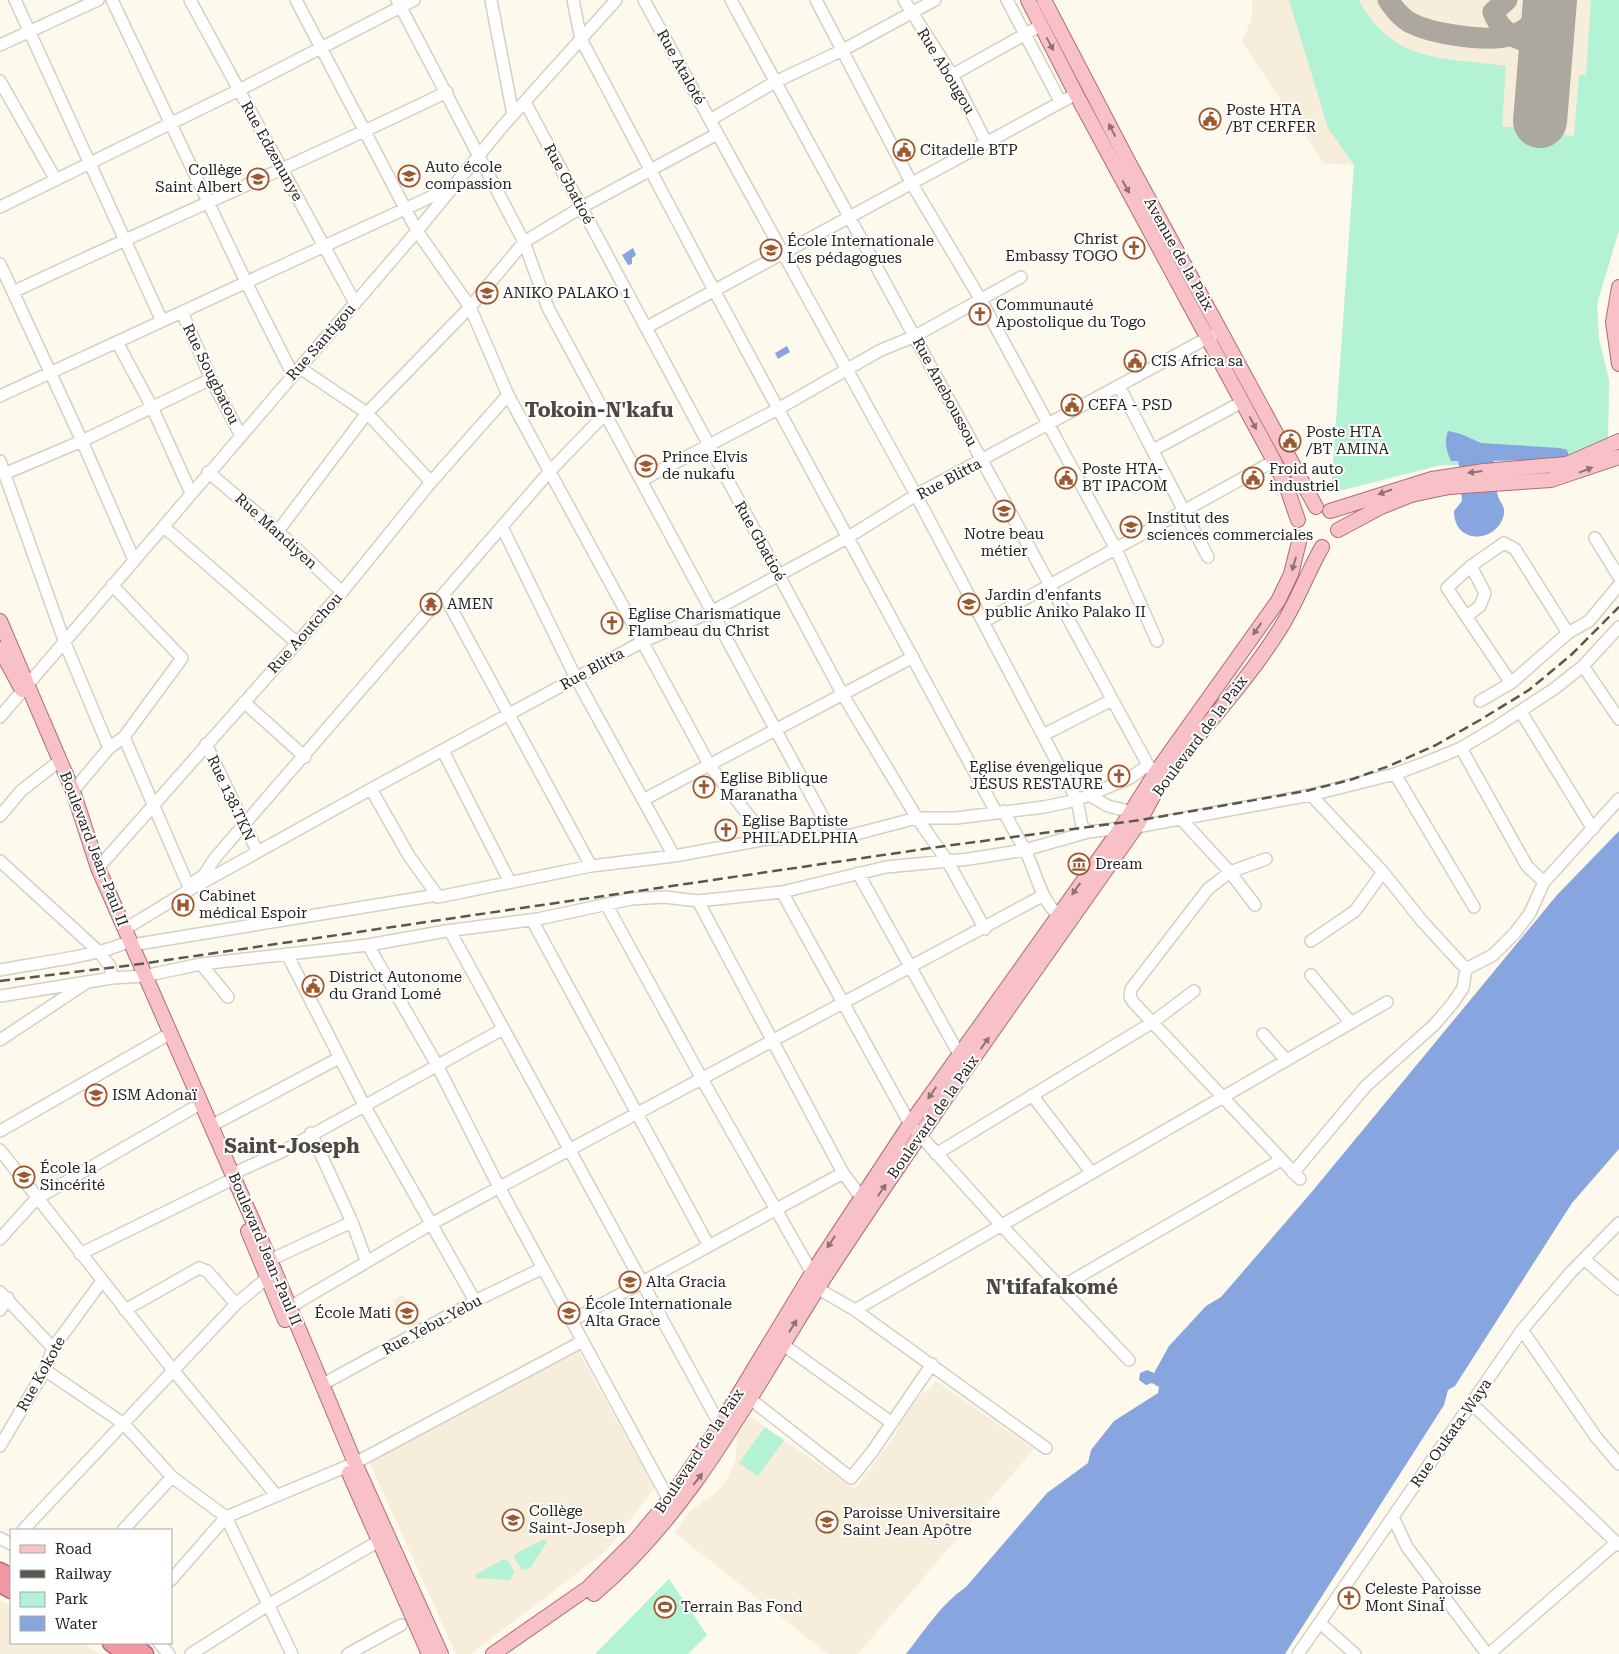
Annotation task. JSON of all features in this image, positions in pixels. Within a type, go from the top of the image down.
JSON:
[{"type":"highway","points":[[112,1644],[126,1654]]},
{"type":"highway","points":[[132,1644],[145,1654]]},
{"type":"main road","points":[[1028,0],[1076,94],[1214,334],[1242,402],[1274,461],[1286,488],[1298,520],[1297,528],[1300,538],[1312,547],[1322,547],[1334,539],[1338,530],[1336,519],[1323,509]]},
{"type":"main road","name":"Avenue de la Paix","points":[[1044,0],[1214,334],[1323,509]]},
{"type":"main road","points":[[1619,286],[1613,322],[1619,364]]},
{"type":"main road","points":[[1553,473],[1619,441]]},
{"type":"main road","points":[[1298,520],[1307,510],[1323,509],[1484,471],[1553,473],[1619,457]]},
{"type":"main road","points":[[1338,530],[1381,507],[1411,495],[1431,484]]},
{"type":"main road","name":"Boulevard de la Paix","points":[[510,1654],[584,1603],[643,1548],[704,1472],[724,1428],[812,1273],[860,1197],[914,1129],[1063,920],[1129,822],[1156,772],[1285,589],[1296,560],[1300,538]]},
{"type":"main road","name":"Boulevard de la Paix","points":[[1156,772],[1236,690],[1278,632],[1293,607],[1306,574],[1322,547]]},
{"type":"main road","name":"Boulevard Jean-Paul II","points":[[0,621],[54,765],[127,940]]},
{"type":"main road","name":"Boulevard Jean-Paul II","points":[[0,649],[26,688],[73,791],[98,868],[193,1108],[270,1260],[323,1384],[379,1541],[429,1654]]},
{"type":"main road","points":[[1222,679],[1236,690]]},
{"type":"main road","name":"Boulevard de la Paix","points":[[493,1654],[588,1588],[634,1542],[749,1398],[959,1054],[1063,920]]},
{"type":"main road","name":"Boulevard Jean-Paul II","points":[[141,976],[211,1126],[267,1278],[351,1465],[441,1654]]},
{"type":"street","points":[[15,0],[162,320]]},
{"type":"street","points":[[0,45],[98,0]]},
{"type":"street","points":[[112,0],[247,284],[296,371],[367,413],[431,482]]},
{"type":"street","name":"Rue Edzenunye","points":[[190,0],[355,302]]},
{"type":"street","points":[[296,0],[417,231],[470,307],[508,395],[710,766],[767,839]]},
{"type":"street","points":[[0,207],[239,90],[399,3],[414,0]]},
{"type":"street","points":[[491,0],[513,115]]},
{"type":"street","points":[[573,0],[581,39],[714,292],[913,657],[1000,812],[1025,850],[1042,896],[1063,920]]},
{"type":"street","name":"Rue Santigou","points":[[0,717],[164,527],[208,472],[417,231],[480,153],[616,0]]},
{"type":"street","name":"Rue Ataloté","points":[[644,0],[916,495],[1077,800],[1082,826],[1088,832]]},
{"type":"street","name":"Rue Aneboussou","points":[[731,0],[851,217],[981,462],[1112,700],[1156,772]]},
{"type":"street","points":[[816,0],[912,184],[981,300],[1116,548],[1157,641]]},
{"type":"street","name":"Rue Abougou","points":[[904,0],[952,75],[986,142]]},
{"type":"street","points":[[710,120],[775,82],[843,50],[935,0]]},
{"type":"street","points":[[1007,0],[1060,101]]},
{"type":"street","points":[[399,3],[480,153],[524,242],[548,308],[833,836]]},
{"type":"street","points":[[952,75],[1040,26]]},
{"type":"street","points":[[0,81],[56,180]]},
{"type":"street","points":[[13,292],[281,168],[365,132],[447,92]]},
{"type":"street","points":[[647,327],[1076,94]]},
{"type":"street","name":"Rue Gbatioé","points":[[525,102],[843,695],[917,818],[948,862],[985,929]]},
{"type":"street","points":[[278,531],[367,413],[470,307],[524,242],[582,207],[717,134]]},
{"type":"street","points":[[0,396],[162,320],[247,284],[451,188]]},
{"type":"street","points":[[0,264],[82,441],[134,560]]},
{"type":"street","points":[[642,480],[778,409],[879,351],[915,336],[1021,277]]},
{"type":"street","name":"Rue Sougbatou","points":[[182,312],[211,379],[241,436]]},
{"type":"street","name":"Rue Blitta","points":[[127,940],[189,887],[444,751],[642,642],[711,612],[847,538],[916,495],[1050,425],[1214,334]]},
{"type":"street","points":[[117,342],[152,407],[191,493]]},
{"type":"street","points":[[4,474],[82,441],[211,379]]},
{"type":"street","points":[[1119,386],[1208,557]]},
{"type":"street","name":"Rue Aoutchou","points":[[98,868],[342,592],[431,482],[508,395]]},
{"type":"street","points":[[1153,450],[1242,402]]},
{"type":"street","points":[[124,738],[189,887],[204,875],[244,824],[305,757],[502,527],[550,472],[605,414]]},
{"type":"street","points":[[0,461],[65,643],[110,748]]},
{"type":"street","points":[[983,622],[1274,461]]},
{"type":"street","name":"Rue Mandiyen","points":[[208,472],[278,531],[342,592]]},
{"type":"street","points":[[164,527],[296,642]]},
{"type":"street","points":[[502,527],[576,678],[674,856]]},
{"type":"street","points":[[1595,538],[1619,577]]},
{"type":"street","points":[[1510,683],[1447,588],[1471,566],[1504,542],[1509,544],[1515,549],[1568,633]]},
{"type":"street","points":[[1467,616],[1480,606],[1485,593],[1471,566]]},
{"type":"street","points":[[73,791],[110,748],[124,738],[182,658],[112,585]]},
{"type":"street","points":[[1480,701],[1510,683],[1568,633],[1589,621],[1619,585]]},
{"type":"street","points":[[444,595],[591,866]]},
{"type":"street","points":[[0,996],[112,978],[141,976],[201,964],[368,944],[532,920],[606,904],[665,897],[698,901],[782,892],[886,867],[948,862],[1025,850],[1129,822],[1182,820],[1311,795],[1396,774],[1461,748],[1521,712],[1583,666],[1619,627]]},
{"type":"street","points":[[643,800],[913,657]]},
{"type":"street","points":[[1583,666],[1619,719]]},
{"type":"street","points":[[1043,735],[1112,700]]},
{"type":"street","points":[[244,702],[305,757]]},
{"type":"street","points":[[1521,712],[1593,828]]},
{"type":"street","name":"Rue 138.TKN","points":[[206,744],[257,851]]},
{"type":"street","points":[[1461,748],[1527,866],[1544,882]]},
{"type":"street","points":[[444,751],[510,882]]},
{"type":"street","points":[[0,816],[21,791],[54,765]]},
{"type":"street","points":[[0,970],[98,952],[127,940],[437,895],[438,897],[591,866],[674,856],[767,839],[852,836],[917,818],[956,818],[1044,808],[1077,800],[1130,778],[1156,772]]},
{"type":"street","points":[[1396,774],[1474,907]]},
{"type":"street","points":[[371,789],[409,856],[437,895]]},
{"type":"street","points":[[1089,795],[1108,806],[1129,822]]},
{"type":"street","points":[[1311,795],[1383,872],[1422,921],[1466,969]]},
{"type":"street","points":[[1466,969],[1493,955],[1515,933],[1530,913],[1544,882],[1619,799]]},
{"type":"street","points":[[1182,820],[1230,872],[1255,904]]},
{"type":"street","points":[[1266,859],[1230,872],[1200,897],[1132,990],[1132,1000],[1296,1176],[1366,1086],[1434,1025],[1452,1004],[1463,988],[1466,969]]},
{"type":"street","points":[[0,861],[98,952],[110,966],[112,978]]},
{"type":"street","points":[[1311,941],[1355,911],[1383,872]]},
{"type":"street","points":[[858,873],[909,968],[959,1054]]},
{"type":"street","points":[[782,892],[914,1129],[1001,1225],[1061,1286],[1129,1360]]},
{"type":"street","points":[[290,1307],[366,1260],[431,1224],[773,1040],[985,929],[1042,896]]},
{"type":"street","points":[[698,901],[843,1173],[860,1197]]},
{"type":"street","points":[[606,904],[812,1273]]},
{"type":"street","points":[[532,920],[709,1246]]},
{"type":"street","points":[[450,931],[641,1283],[724,1428]]},
{"type":"street","points":[[368,944],[400,1005],[437,1065],[499,1187],[669,1500]]},
{"type":"street","points":[[287,954],[364,1106],[475,1301]]},
{"type":"street","points":[[201,964],[228,997]]},
{"type":"street","points":[[1311,975],[1351,1023]]},
{"type":"street","points":[[0,1040],[50,1009],[87,982]]},
{"type":"street","points":[[936,1154],[1153,1022],[1194,991]]},
{"type":"street","points":[[855,1310],[1387,1002]]},
{"type":"street","points":[[80,1254],[283,1151],[311,1133],[364,1106],[503,1029]]},
{"type":"street","points":[[1263,1034],[1286,1060]]},
{"type":"street","points":[[0,1131],[164,1037]]},
{"type":"street","points":[[211,1126],[339,1058]]},
{"type":"street","points":[[1032,1095],[1091,1172]]},
{"type":"street","points":[[0,1239],[36,1198],[193,1108]]},
{"type":"street","points":[[311,1133],[352,1222],[366,1260]]},
{"type":"street","points":[[0,1150],[80,1254],[276,1495]]},
{"type":"street","points":[[1061,1286],[1281,1160]]},
{"type":"street","points":[[571,1320],[843,1173]]},
{"type":"street","points":[[270,1260],[352,1222]]},
{"type":"street","name":"Rue Oukata-Waya","points":[[1298,1654],[1522,1330],[1584,1259],[1619,1223]]},
{"type":"street","points":[[1584,1259],[1619,1289]]},
{"type":"street","points":[[125,1310],[199,1268],[207,1272],[236,1304]]},
{"type":"street","name":"Rue Yebu-Yebu","points":[[323,1384],[475,1301],[543,1268]]},
{"type":"street","points":[[24,1529],[236,1304],[267,1278]]},
{"type":"street","name":"Rue Kokote","points":[[0,1446],[45,1370],[53,1348],[102,1281]]},
{"type":"street","points":[[817,1288],[855,1310],[1046,1448]]},
{"type":"street","points":[[4,1295],[53,1348]]},
{"type":"street","points":[[0,1310],[4,1295]]},
{"type":"street","points":[[1522,1330],[1596,1437],[1619,1464]]},
{"type":"street","points":[[172,1579],[226,1517],[351,1465],[583,1341]]},
{"type":"street","points":[[782,1344],[892,1423]]},
{"type":"street","points":[[749,1398],[851,1478],[892,1423],[932,1364]]},
{"type":"street","points":[[45,1370],[124,1424],[172,1477],[226,1517],[292,1654]]},
{"type":"street","points":[[1393,1517],[1407,1547],[1488,1654],[1617,1544],[1471,1403]]},
{"type":"street","points":[[125,1529],[172,1477]]},
{"type":"street","points":[[190,1654],[268,1605],[379,1541]]},
{"type":"street","points":[[1320,1623],[1347,1652]]},
{"type":"street","points":[[348,1654],[401,1624]]},
{"type":"street","points":[[160,1644],[169,1654]]},
{"type":"shaded area","points":[[1252,0],[1619,0],[1619,230],[1597,304],[1599,339],[1609,380],[1609,419],[1550,461],[1441,465],[1331,493],[1354,165],[1324,164],[1242,42],[1252,18]]},
{"type":"shaded area","name":"École Mati","points":[[403,1294],[422,1325],[411,1332],[392,1300]]},
{"type":"shaded area","name":"Collège Saint-Joseph","points":[[578,1351],[654,1487],[653,1490],[607,1550],[471,1654],[456,1654],[368,1459]]},
{"type":"shaded area","name":"Paroisse Universitaire Saint Jean Apôtre","points":[[936,1381],[1034,1449],[858,1654],[828,1654],[675,1533],[690,1511],[716,1493],[728,1478],[736,1458],[737,1437],[750,1417],[855,1489],[896,1434],[898,1427],[921,1394],[930,1389]]},
{"type":"shaded area","points":[[0,1600],[10,1605],[10,1644],[83,1644],[101,1654],[0,1654]]},
{"type":"green space","points":[[1289,0],[1359,0],[1372,21],[1387,36],[1404,47],[1422,54],[1441,58],[1506,66],[1502,126],[1574,136],[1579,75],[1586,75],[1591,0],[1619,0],[1619,230],[1597,304],[1599,339],[1609,380],[1608,440],[1572,458],[1481,443],[1461,434],[1459,465],[1441,465],[1331,493],[1354,165],[1328,128]]},
{"type":"green space","points":[[765,1427],[784,1440],[758,1476],[739,1463]]},
{"type":"green space","points":[[544,1539],[547,1542],[531,1567],[526,1570],[521,1569],[514,1557],[516,1553]]},
{"type":"green space","points":[[504,1559],[508,1561],[514,1572],[510,1580],[476,1578],[476,1574]]},
{"type":"green space","name":"Terrain Bas Fond","points":[[669,1579],[707,1635],[688,1654],[595,1654]]},
{"type":"water","points":[[633,248],[636,255],[632,258],[632,264],[628,265],[622,255]]},
{"type":"water","points":[[787,346],[790,352],[778,359],[775,353]]},
{"type":"water","points":[[1448,431],[1461,434],[1481,443],[1560,448],[1567,450],[1569,456],[1557,459],[1494,461],[1496,488],[1504,508],[1504,514],[1500,524],[1494,531],[1486,535],[1468,535],[1461,530],[1456,522],[1454,511],[1462,501],[1459,465],[1458,461],[1451,461],[1448,453],[1446,442]]},
{"type":"water","points":[[1619,831],[1619,1149],[1572,1203],[1455,1386],[1448,1390],[1444,1405],[1285,1654],[906,1654],[941,1609],[966,1587],[1047,1493],[1088,1463],[1091,1450],[1114,1421],[1158,1393],[1159,1387],[1152,1383],[1146,1385],[1139,1380],[1140,1373],[1147,1370],[1154,1373],[1169,1346],[1206,1306],[1221,1297],[1310,1194],[1557,895]]},
{"type":"taxiway","points":[[1388,0],[1397,12],[1409,22],[1431,30],[1475,38],[1513,35],[1529,26],[1538,17],[1547,0]]},
{"type":"taxiway","points":[[1507,0],[1493,12],[1508,33],[1523,40],[1531,41],[1547,35]]},
{"type":"runway","points":[[1540,121],[1550,0]]},
{"type":"railway","points":[[0,981],[133,965],[938,847],[1141,820],[1306,791],[1350,780],[1389,766],[1436,745],[1480,720],[1529,690],[1571,655],[1619,607]]},
{"type":"place","name":"Poste HTA /BT CERFER","points":[[1210,119]]},
{"type":"place","name":"Citadelle BTP","points":[[904,150]]},
{"type":"place","name":"Auto école compassion","points":[[409,176]]},
{"type":"place","name":"Collège Saint Albert","points":[[258,179]]},
{"type":"place","name":"Christ Embassy TOGO","points":[[1134,248]]},
{"type":"place","name":"École Internationale Les pédagogues","points":[[771,250]]},
{"type":"place","name":"ANIKO PALAKO 1","points":[[487,293]]},
{"type":"place","name":"Communauté Apostolique du Togo","points":[[980,314]]},
{"type":"place","name":"CIS Africa sa","points":[[1135,361]]},
{"type":"place","name":"CEFA - PSD","points":[[1072,405]]},
{"type":"place","name":"Poste HTA /BT AMINA","points":[[1290,441]]},
{"type":"place","name":"Prince Elvis de nukafu","points":[[646,466]]},
{"type":"place","name":"Poste HTA- BT IPACOM","points":[[1066,478]]},
{"type":"place","name":"Froid auto industriel","points":[[1253,478]]},
{"type":"place","name":"Notre beau métier","points":[[1004,511]]},
{"type":"place","name":"Institut des sciences commerciales","points":[[1131,527]]},
{"type":"place","name":"AMEN","points":[[431,604]]},
{"type":"place","name":"Jardin d'enfants public Aniko Palako II","points":[[969,604]]},
{"type":"place","name":"Eglise Charismatique Flambeau du Christ","points":[[612,623]]},
{"type":"place","name":"Eglise évengelique JÉSUS RESTAURE","points":[[1119,776]]},
{"type":"place","name":"Eglise Biblique Maranatha","points":[[704,787]]},
{"type":"place","name":"Eglise Baptiste PHILADELPHIA","points":[[726,830]]},
{"type":"place","name":"Dream","points":[[1079,864]]},
{"type":"place","name":"Cabinet médical Espoir","points":[[183,905]]},
{"type":"place","name":"District Autonome du Grand Lomé","points":[[313,986]]},
{"type":"place","name":"ISM Adonaï","points":[[96,1095]]},
{"type":"place","name":"École la Sincérité","points":[[24,1177]]},
{"type":"place","name":"Alta Gracia","points":[[630,1282]]},
{"type":"place","name":"École Mati","points":[[407,1313]]},
{"type":"place","name":"École Internationale Alta Grace","points":[[569,1313]]},
{"type":"place","name":"Collège Saint-Joseph","points":[[513,1520]]},
{"type":"place","name":"Paroisse Universitaire Saint Jean Apôtre","points":[[827,1522]]},
{"type":"place","name":"Celeste Paroisse Mont SinaÏ","points":[[1349,1598]]},
{"type":"place","name":"Terrain Bas Fond","points":[[665,1607]]},
{"type":"district","name":"Tokoin-N'kafu","points":[[599,410]]},
{"type":"district","name":"Saint-Joseph","points":[[292,1146]]},
{"type":"district","name":"N'tifafakomé","points":[[1052,1287]]}]
